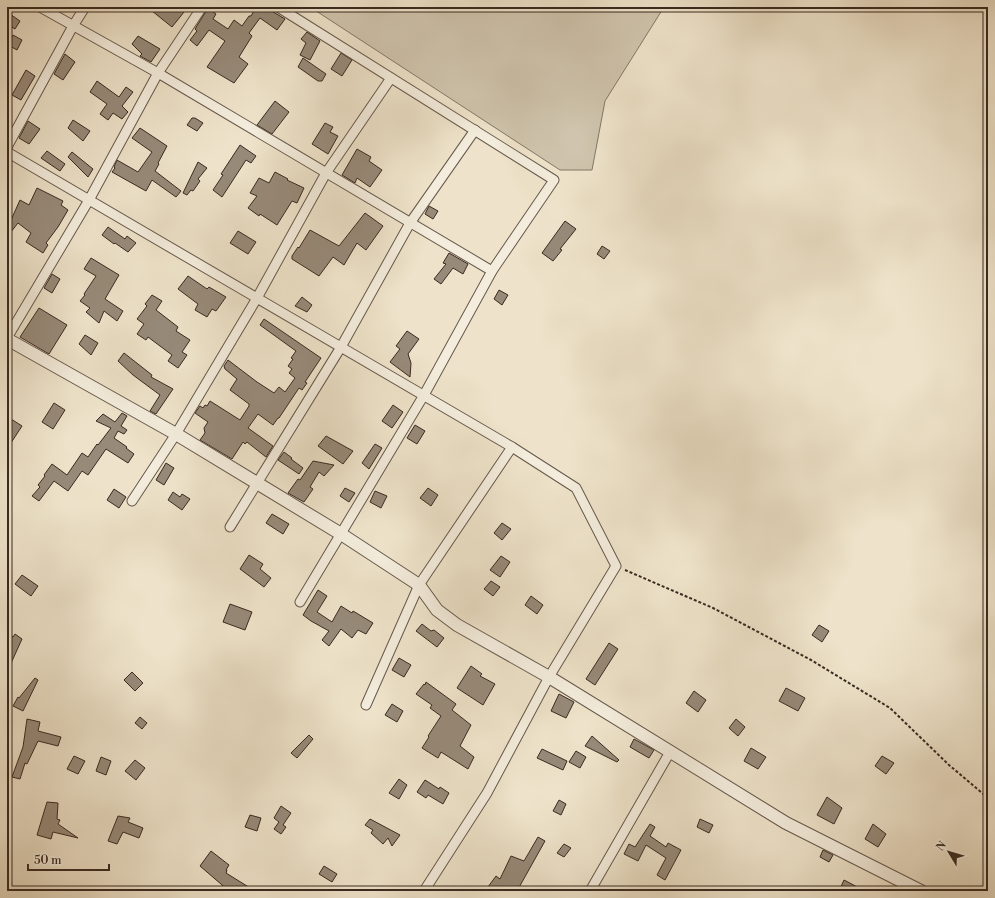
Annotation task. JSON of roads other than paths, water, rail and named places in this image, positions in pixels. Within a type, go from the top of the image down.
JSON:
[{"type":"street","points":[[40,7],[158,73],[492,271]]},
{"type":"street","points":[[7,147],[73,26],[85,7]]},
{"type":"street","points":[[202,7],[158,73],[89,200],[7,339],[176,434],[341,534],[419,585],[436,610],[457,625],[549,677],[786,823],[921,891]]},
{"type":"street","points":[[278,7],[554,180],[492,271],[424,395],[300,602]]},
{"type":"street","points":[[132,501],[176,434],[257,298],[326,173],[391,78]]},
{"type":"street","points":[[230,527],[259,483],[341,347],[410,223],[475,130]]},
{"type":"street","points":[[7,152],[424,395],[512,447],[576,488],[616,566],[549,677],[487,793],[424,891]]},
{"type":"street","points":[[366,705],[419,585],[512,447]]},
{"type":"street","points":[[590,891],[670,752]]}]
